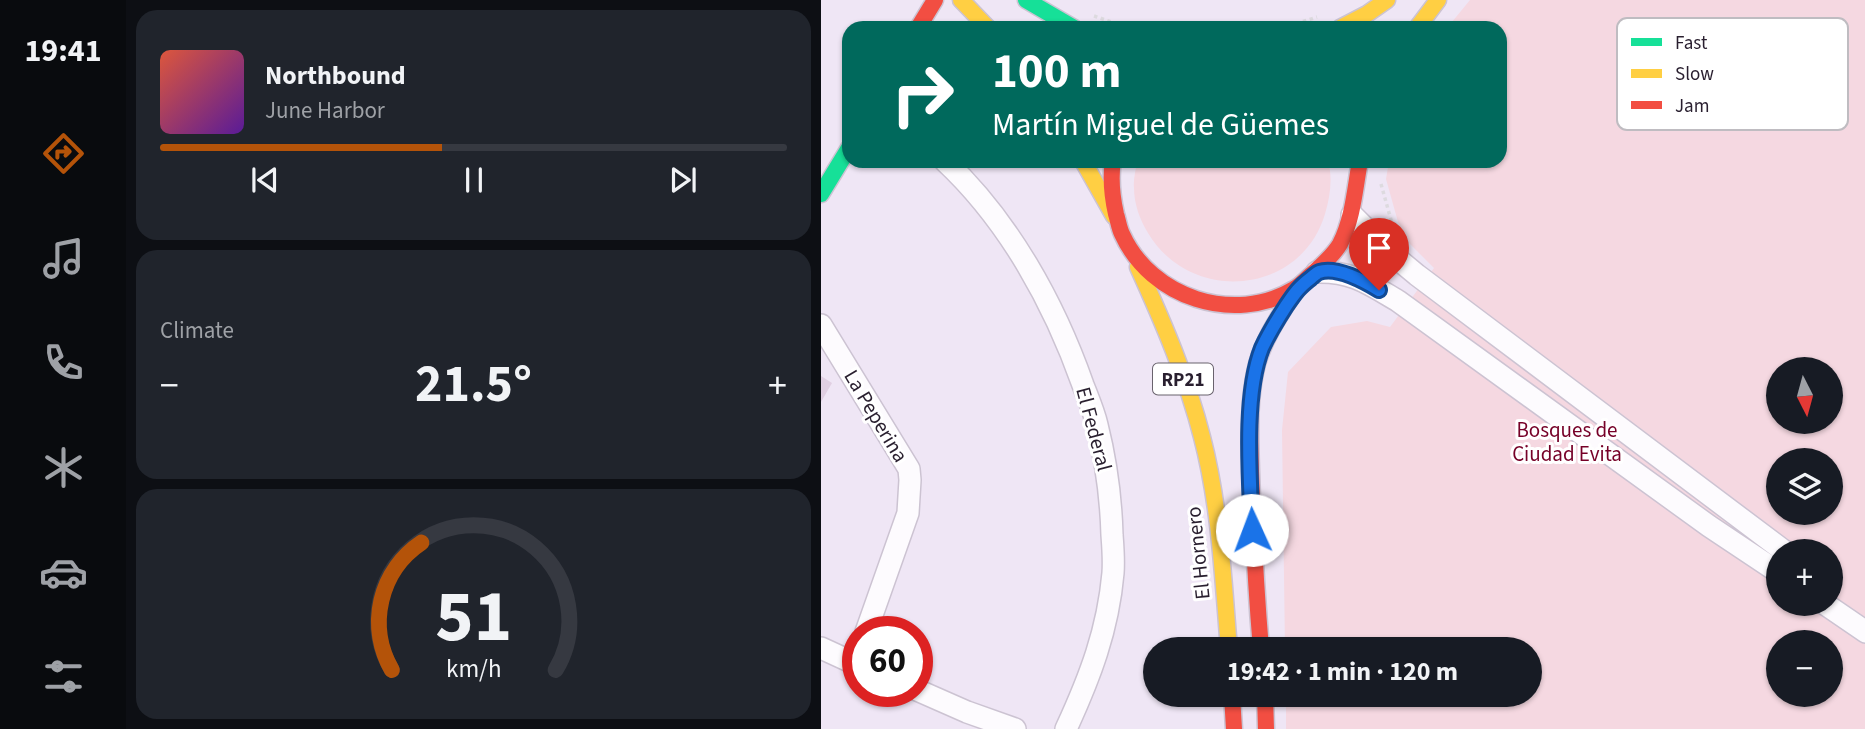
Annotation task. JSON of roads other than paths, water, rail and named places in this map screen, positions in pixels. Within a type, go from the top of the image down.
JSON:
[{"type":"main road","points":[[922,21],[935,0]]},
{"type":"main road","points":[[961,0],[981,21]]},
{"type":"main road","points":[[1026,0],[1062,21]]},
{"type":"main road","points":[[1353,21],[1387,0]]},
{"type":"main road","points":[[1422,21],[1438,0]]},
{"type":"main road","points":[[821,194],[842,160]]},
{"type":"main road","points":[[1087,168],[1114,216]]},
{"type":"main road","name":"RP21","points":[[1112,168],[1114,216],[1121,237],[1150,275],[1173,291],[1208,304],[1243,306],[1275,299],[1297,288],[1317,272],[1339,245],[1352,215],[1359,168]]},
{"type":"main road","name":"RP21","points":[[1353,168],[1356,182]]},
{"type":"main road","name":"El Hornero","points":[[1133,256],[1159,314],[1197,416],[1215,508],[1228,637]]},
{"type":"main road","name":"RP21","points":[[1260,637],[1251,506],[1250,428],[1253,389],[1261,350],[1297,288]]},
{"type":"main road","points":[[1232,707],[1233,729]]},
{"type":"main road","points":[[1265,707],[1266,729]]},
{"type":"street","name":"El Federal","points":[[953,168],[993,214],[1025,261],[1051,310],[1074,358],[1105,458],[1111,504],[1113,571],[1105,628],[1088,683],[1066,729]]},
{"type":"street","points":[[1352,215],[1417,275],[1768,539]]},
{"type":"street","points":[[1317,272],[1337,271],[1360,279],[1398,300],[1709,526],[1766,564]]},
{"type":"street","name":"La Peperina","points":[[821,325],[909,469],[908,513],[872,616]]},
{"type":"street","points":[[1843,615],[1865,632]]},
{"type":"street","points":[[821,648],[842,656]]},
{"type":"street","points":[[933,697],[1015,729]]},
{"type":"park label","name":"Bosques de Ciudad Evita","points":[[1567,442]]}]
